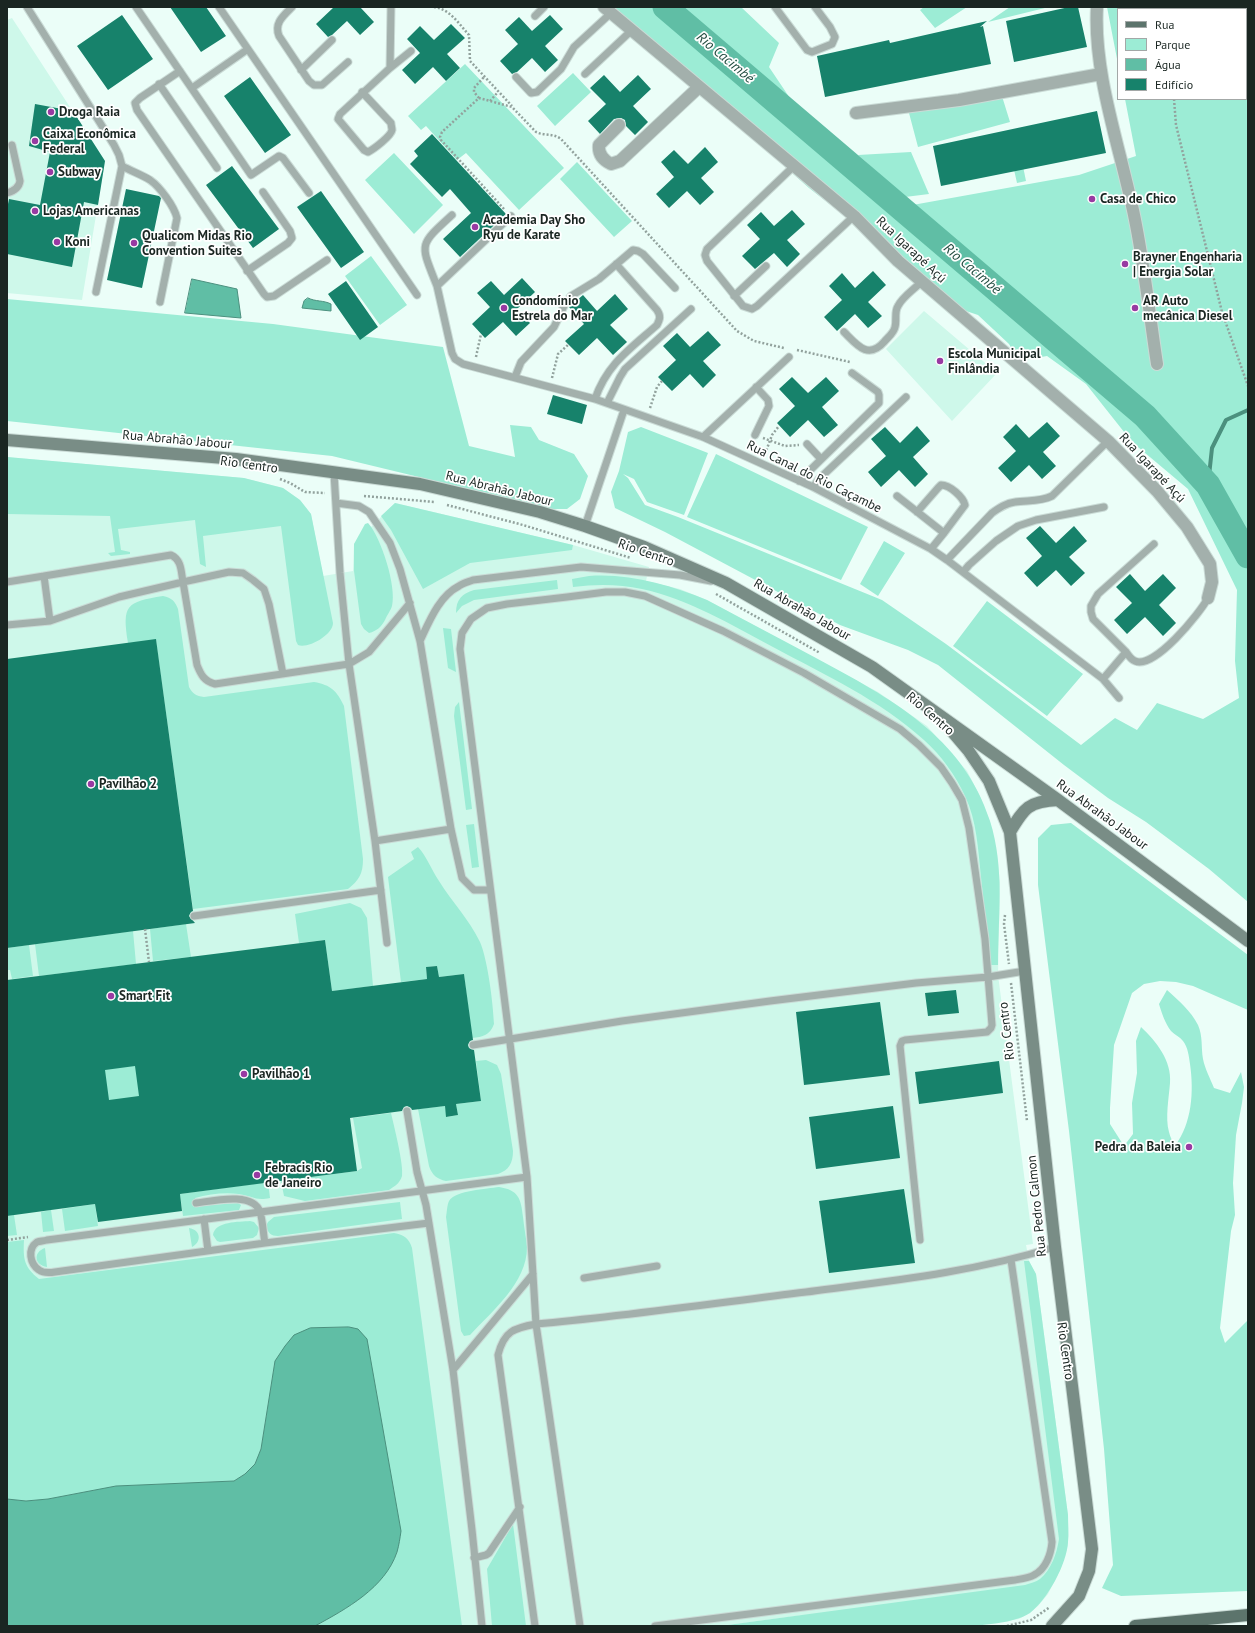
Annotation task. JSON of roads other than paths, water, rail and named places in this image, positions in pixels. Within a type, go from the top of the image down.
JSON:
[{"type":"main road","points":[[1135,1626],[1248,1615]]},
{"type":"street","points":[[1097,7],[1096,27],[1101,74],[1136,226],[1157,364]]},
{"type":"street","name":"Rua Igarapé Açú","points":[[608,10],[854,216],[898,261],[1108,441],[1157,491],[1187,526],[1210,564],[1212,582],[1208,598]]},
{"type":"street","points":[[856,113],[959,100],[1101,74]]},
{"type":"street","points":[[619,125],[599,144],[600,154],[611,164],[620,161],[699,87]]},
{"type":"street","name":"Rua Abrahão Jabour","points":[[7,440],[236,459],[420,484],[540,512],[644,547],[726,583],[872,667],[1058,800],[1248,941]]},
{"type":"street","name":"Rua Abrahão Jabour","points":[[937,714],[968,750],[988,781],[1010,832]]},
{"type":"street","points":[[1010,832],[1021,814],[1033,804],[1045,800],[1058,800]]},
{"type":"street","name":"Rua Pedro Calmon","points":[[1010,832],[1055,1247],[1092,1549],[1089,1571],[1079,1596],[1052,1626]]},
{"type":"lane","points":[[27,7],[114,145],[122,166],[96,292]]},
{"type":"lane","points":[[136,7],[251,175],[279,156],[284,158],[309,193]]},
{"type":"lane","points":[[219,7],[417,295]]},
{"type":"lane","points":[[292,7],[278,24],[276,30],[301,70],[314,85],[322,85],[348,62]]},
{"type":"lane","points":[[390,68],[392,7]]},
{"type":"lane","points":[[535,16],[544,7]]},
{"type":"lane","points":[[775,7],[807,50],[812,52],[832,44],[835,37],[830,27],[814,7]]},
{"type":"lane","points":[[516,77],[531,93],[537,92],[561,69],[574,47],[608,10]]},
{"type":"lane","points":[[585,74],[632,30]]},
{"type":"lane","points":[[301,70],[332,40]]},
{"type":"lane","points":[[192,88],[248,49]]},
{"type":"lane","points":[[362,92],[391,123],[392,129],[390,134],[373,150],[368,152],[364,150],[338,119],[340,114],[362,92],[411,51]]},
{"type":"lane","points":[[180,71],[140,98],[136,104],[137,110],[247,272],[264,294],[267,297],[271,297],[327,260]]},
{"type":"lane","points":[[159,84],[216,168]]},
{"type":"lane","points":[[7,193],[16,190],[20,186],[12,145]]},
{"type":"lane","points":[[122,166],[150,180],[156,185],[175,210],[176,218],[160,302]]},
{"type":"lane","points":[[794,166],[707,249],[705,255],[707,261],[743,306],[747,309],[752,309],[757,306],[854,216]]},
{"type":"lane","points":[[247,272],[288,243],[292,238],[290,231],[263,192]]},
{"type":"lane","points":[[452,215],[430,235],[425,244],[424,251],[437,286],[511,216]]},
{"type":"lane","points":[[515,377],[521,362],[554,328],[565,304],[571,296],[599,279],[633,250],[638,251],[675,288]]},
{"type":"lane","points":[[595,399],[609,369],[656,325],[660,319],[660,314],[657,310],[616,264]]},
{"type":"lane","points":[[734,296],[766,266]]},
{"type":"lane","points":[[844,332],[857,345],[865,350],[872,351],[879,347],[895,330],[896,309],[899,303],[922,281]]},
{"type":"lane","name":"Rua Canal do Rio Caçambe","points":[[437,286],[452,353],[455,359],[463,364],[595,399],[703,437],[813,487],[931,549],[964,571],[1103,679],[1119,698]]},
{"type":"lane","points":[[606,403],[625,369],[691,309]]},
{"type":"lane","points":[[703,437],[789,356]]},
{"type":"lane","points":[[800,481],[879,403],[878,392],[852,373]]},
{"type":"lane","points":[[756,387],[768,400],[769,406],[756,435]]},
{"type":"lane","points":[[813,487],[819,479],[906,397]]},
{"type":"lane","points":[[585,526],[624,410]]},
{"type":"lane","points":[[948,560],[992,513],[1013,502],[1043,500],[1052,496],[1108,441]]},
{"type":"lane","points":[[807,444],[821,459]]},
{"type":"lane","points":[[334,473],[340,573],[349,664],[375,841],[387,943]]},
{"type":"lane","points":[[917,512],[941,485],[948,486],[961,498],[965,505],[931,549]]},
{"type":"lane","points":[[897,496],[944,533]]},
{"type":"lane","points":[[336,503],[359,506],[369,512],[390,543],[410,603],[420,641],[451,829],[462,878],[474,890],[490,890]]},
{"type":"lane","points":[[964,571],[996,541],[1018,526],[1036,520],[1104,507]]},
{"type":"lane","points":[[1154,544],[1098,594],[1091,606],[1093,619],[1135,661],[1143,662],[1155,656],[1191,624],[1201,611],[1208,598]]},
{"type":"lane","points":[[7,582],[171,555],[179,562],[197,665],[200,674],[206,682],[215,684],[349,664],[369,652],[410,603]]},
{"type":"lane","points":[[420,641],[433,614],[445,596],[457,586],[487,577],[581,567],[680,575],[726,583]]},
{"type":"lane","points":[[7,625],[50,621],[119,597],[229,572],[243,573],[264,589],[269,604],[283,674]]},
{"type":"lane","points":[[44,576],[50,621]]},
{"type":"lane","points":[[580,1626],[536,1324],[527,1178],[460,649],[462,633],[472,619],[487,608],[507,604],[606,592],[626,592],[645,596],[762,650],[867,708],[900,729],[920,745],[952,783],[964,807],[970,835],[985,939],[992,1025],[990,1030],[905,1040],[902,1041],[900,1046],[920,1240]]},
{"type":"lane","points":[[1103,679],[1126,652]]},
{"type":"lane","points":[[375,841],[451,829]]},
{"type":"lane","points":[[194,916],[381,890]]},
{"type":"lane","points":[[474,1045],[622,1021],[770,1001],[916,983],[988,977],[1025,971]]},
{"type":"lane","points":[[407,1111],[417,1172],[423,1192],[429,1223],[453,1370],[482,1626]]},
{"type":"lane","points":[[429,1223],[265,1243],[48,1273],[39,1271],[34,1266],[30,1258],[32,1249],[37,1242],[47,1240],[527,1178]]},
{"type":"lane","points":[[196,1203],[236,1198],[254,1204],[260,1212],[265,1243]]},
{"type":"lane","points":[[204,1219],[208,1251]]},
{"type":"lane","points":[[535,1626],[520,1507],[498,1355],[503,1340],[510,1332],[519,1327],[536,1324],[842,1287],[976,1268],[1012,1260],[1055,1247]]},
{"type":"lane","points":[[656,1626],[1015,1580],[1034,1576],[1040,1570],[1046,1563],[1052,1542],[1012,1260]]},
{"type":"lane","points":[[584,1278],[657,1266]]},
{"type":"lane","points":[[453,1370],[533,1274]]},
{"type":"lane","points":[[474,1558],[489,1553],[520,1507]]},
{"type":"water","points":[[192,279],[237,289],[241,318],[185,313]]},
{"type":"water","points":[[308,298],[331,304],[331,311],[302,308],[304,301]]},
{"type":"water","points":[[349,1327],[358,1329],[367,1339],[401,1531],[397,1552],[391,1565],[374,1587],[351,1605],[315,1626],[7,1626],[7,1499],[26,1501],[48,1499],[116,1486],[234,1481],[245,1474],[255,1464],[261,1449],[275,1361],[285,1346],[294,1335],[310,1328]]},
{"type":"waterway","name":"Rio Cacimbé","points":[[665,7],[1145,416],[1208,485],[1248,556]]},
{"type":"waterway","points":[[1208,485],[1212,448],[1226,420],[1248,410]]},
{"type":"place","name":"Droga Raia","points":[[51,112]]},
{"type":"place","name":"Caixa Econômica Federal","points":[[35,141]]},
{"type":"place","name":"Subway","points":[[50,172]]},
{"type":"place","name":"Casa de Chico","points":[[1092,199]]},
{"type":"place","name":"Lojas Americanas","points":[[35,211]]},
{"type":"place","name":"Academia Day Sho Ryu de Karate","points":[[475,227]]},
{"type":"place","name":"Koni","points":[[57,242]]},
{"type":"place","name":"Qualicom Midas Rio Convention Suites","points":[[134,243]]},
{"type":"place","name":"Brayner Engenharia | Energia Solar","points":[[1125,264]]},
{"type":"place","name":"Condomínio Estrela do Mar","points":[[504,308]]},
{"type":"place","name":"AR Auto mecânica Diesel","points":[[1135,308]]},
{"type":"place","name":"Escola Municipal Finlândia","points":[[940,361]]},
{"type":"place","name":"Pavilhão 2","points":[[91,784]]},
{"type":"place","name":"Smart Fit","points":[[111,996]]},
{"type":"place","name":"Pavilhão 1","points":[[244,1074]]},
{"type":"place","name":"Pedra da Baleia","points":[[1189,1147]]},
{"type":"place","name":"Febracis Rio de Janeiro","points":[[257,1175]]}]
